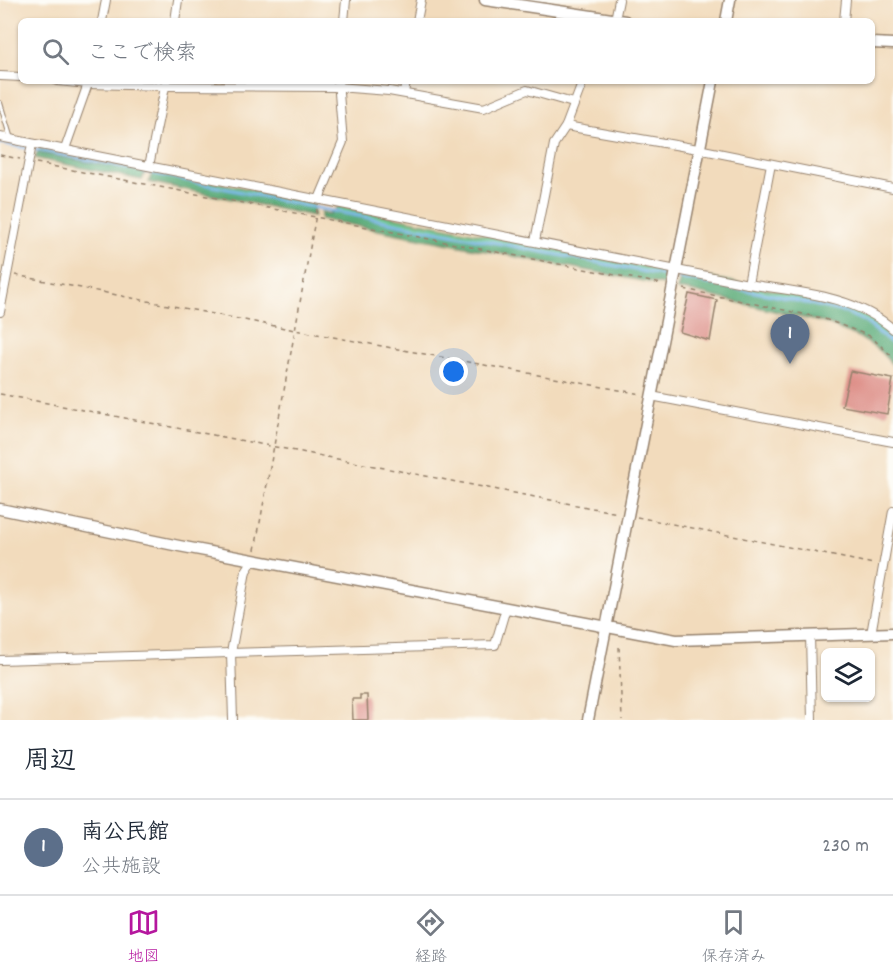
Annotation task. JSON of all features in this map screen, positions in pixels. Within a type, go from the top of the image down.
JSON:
[{"type":"street","points":[[103,18],[106,0]]},
{"type":"street","points":[[175,18],[178,0]]},
{"type":"street","points":[[344,18],[346,0]]},
{"type":"street","points":[[418,18],[421,0]]},
{"type":"street","points":[[485,0],[601,18]]},
{"type":"street","points":[[614,18],[619,0]]},
{"type":"street","points":[[727,18],[730,0]]},
{"type":"street","points":[[844,18],[846,0]]},
{"type":"street","points":[[875,43],[893,44]]},
{"type":"street","points":[[0,76],[18,77]]},
{"type":"street","points":[[65,149],[89,84]]},
{"type":"street","points":[[149,166],[166,84],[337,84],[404,93],[484,108],[527,90],[573,103]]},
{"type":"street","points":[[318,201],[343,142],[337,84]]},
{"type":"street","points":[[404,93],[406,84]]},
{"type":"street","points":[[535,241],[554,144],[566,126],[582,84]]},
{"type":"street","points":[[588,720],[712,84]]},
{"type":"street","points":[[566,126],[698,149],[893,188]]},
{"type":"street","points":[[0,137],[318,201],[677,268],[748,284],[831,297],[867,312],[893,329]]},
{"type":"street","points":[[0,312],[32,144]]},
{"type":"street","points":[[748,284],[771,164]]},
{"type":"street","points":[[651,396],[893,442]]},
{"type":"street","points":[[0,509],[253,560],[676,640],[893,633]]},
{"type":"street","points":[[871,634],[893,511]]},
{"type":"street","points":[[233,720],[231,653],[246,571],[253,560]]},
{"type":"street","points":[[0,660],[495,645],[506,608]]},
{"type":"street","points":[[810,635],[812,720]]},
{"type":"lane","points":[[0,104],[11,139]]},
{"type":"path","points":[[0,155],[673,286],[822,318],[870,336],[893,357]]},
{"type":"path","points":[[253,560],[318,201]]},
{"type":"path","points":[[7,273],[295,330],[651,396]]},
{"type":"path","points":[[0,394],[884,566]]},
{"type":"path","points":[[620,647],[622,720]]},
{"type":"green space","points":[[40,148],[147,170],[145,172],[37,153]]},
{"type":"green space","points":[[37,153],[145,172],[142,180],[35,158]]},
{"type":"green space","points":[[153,170],[314,202],[313,207],[152,173]]},
{"type":"green space","points":[[152,173],[313,207],[314,216],[149,182]]},
{"type":"green space","points":[[338,206],[667,271],[668,276],[335,211]]},
{"type":"green space","points":[[335,211],[668,276],[664,285],[321,219],[321,212],[329,214]]},
{"type":"green space","points":[[681,272],[818,298],[851,308],[880,324],[893,335],[893,344],[864,321],[844,312],[773,295],[680,279]]},
{"type":"green space","points":[[680,279],[773,295],[844,312],[864,321],[893,344],[893,365],[879,350],[859,337],[825,323],[686,290],[677,290]]},
{"type":"building","points":[[689,294],[717,300],[710,341],[680,332]]},
{"type":"building","points":[[850,371],[893,379],[887,414],[842,406]]},
{"type":"building","points":[[360,695],[367,695],[368,720],[353,720],[352,699],[360,699]]},
{"type":"waterway","points":[[0,143],[672,277]]},
{"type":"waterway","points":[[678,278],[773,295],[844,312],[864,321],[893,344]]},
{"type":"place","name":"南公民館","points":[[790,364]]}]
